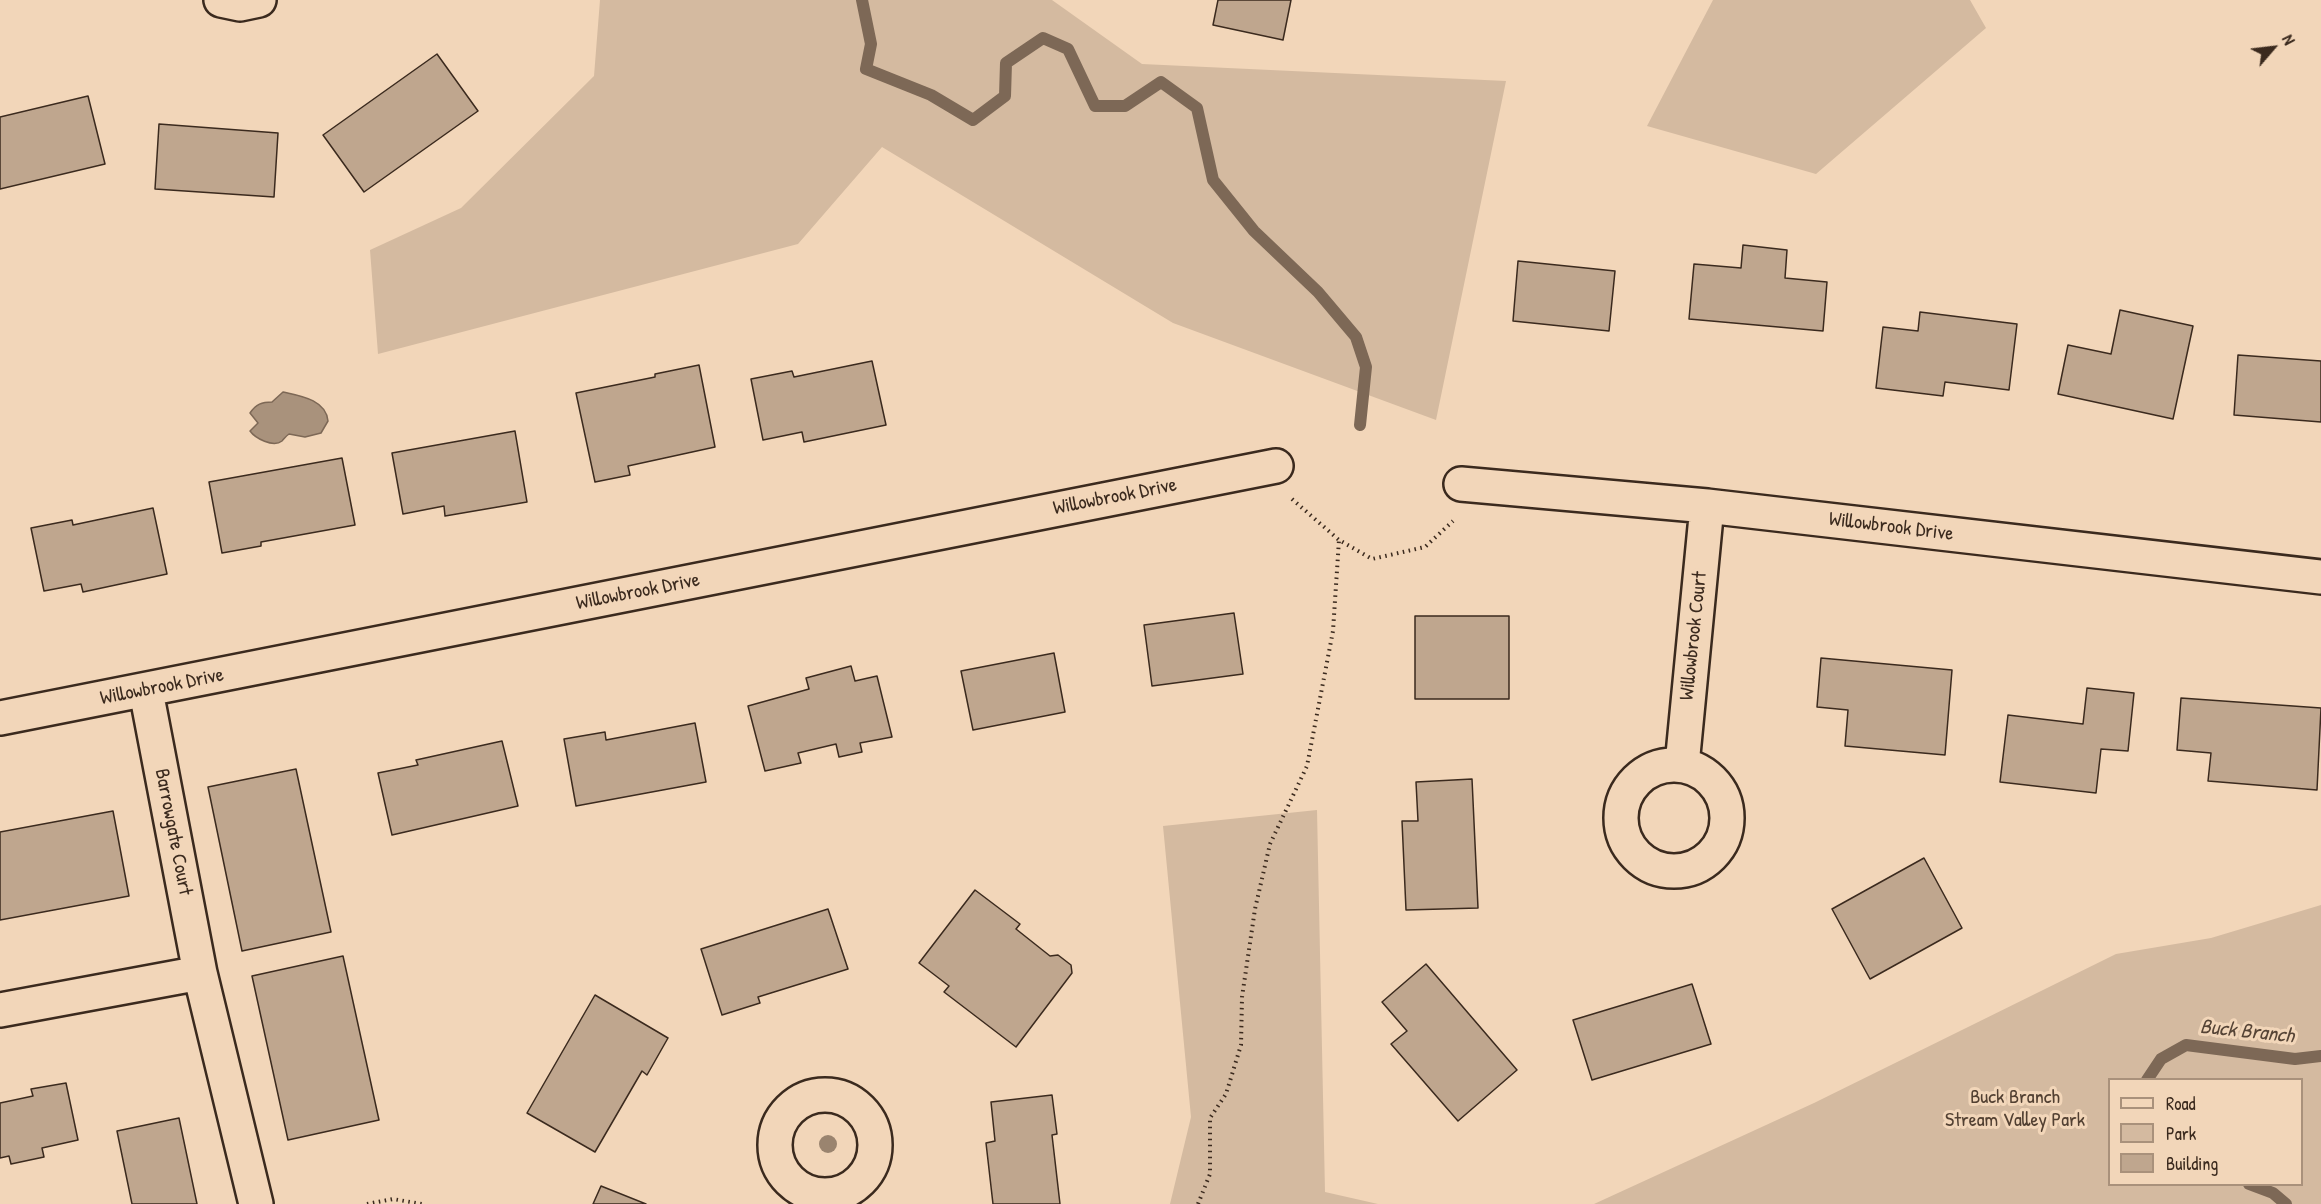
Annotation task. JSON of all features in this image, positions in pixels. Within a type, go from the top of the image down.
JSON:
[{"type":"street","points":[[221,0],[240,4],[259,0]]},
{"type":"street","name":"Willowbrook Drive","points":[[0,718],[1276,466]]},
{"type":"street","name":"Willowbrook Drive","points":[[1461,484],[1707,506],[2321,576]]},
{"type":"street","name":"Willowbrook Court","points":[[1682,765],[1707,506]]},
{"type":"street","name":"Barrowgate Court","points":[[146,691],[200,973],[256,1204]]},
{"type":"street","points":[[0,1010],[200,973]]},
{"type":"path","points":[[1276,466],[1293,502],[1339,540],[1372,559],[1425,547],[1455,520],[1461,484]]},
{"type":"path","points":[[1198,1204],[1210,1174],[1210,1118],[1226,1094],[1241,1045],[1242,997],[1255,909],[1270,844],[1307,766],[1333,631],[1339,540]]},
{"type":"path","points":[[367,1204],[393,1199],[422,1204]]},
{"type":"green space","points":[[600,0],[1052,0],[1142,64],[1506,81],[1436,420],[1173,323],[882,147],[798,244],[378,354],[370,250],[461,208],[594,76]]},
{"type":"green space","points":[[1713,0],[1970,0],[1986,28],[1816,174],[1647,126]]},
{"type":"green space","points":[[1317,810],[1325,1192],[1378,1204],[1170,1204],[1191,1117],[1163,826]]},
{"type":"green space","name":"Buck Branch Stream Valley Park","points":[[2321,905],[2321,1204],[1594,1204],[1814,1103],[2116,954],[2211,938]]},
{"type":"shaded area","points":[[283,392],[312,400],[323,408],[328,421],[321,433],[305,437],[289,434],[278,443],[264,441],[252,434],[250,431],[258,423],[250,413],[262,403],[272,402]]},
{"type":"building","points":[[1218,0],[1291,0],[1283,40],[1213,25]]},
{"type":"building","points":[[437,54],[478,111],[364,192],[323,135]]},
{"type":"building","points":[[88,96],[105,164],[0,189],[0,117]]},
{"type":"building","points":[[159,124],[278,133],[274,197],[155,189]]},
{"type":"building","points":[[1743,245],[1787,250],[1785,278],[1827,282],[1823,331],[1689,319],[1694,264],[1741,268]]},
{"type":"building","points":[[1518,261],[1615,271],[1609,331],[1513,321]]},
{"type":"building","points":[[2120,310],[2193,326],[2173,419],[2058,394],[2068,345],[2111,354]]},
{"type":"building","points":[[1920,312],[2017,324],[2009,390],[1945,382],[1943,396],[1876,388],[1883,327],[1918,331]]},
{"type":"building","points":[[2238,355],[2321,361],[2321,422],[2234,415]]},
{"type":"building","points":[[872,361],[886,425],[804,442],[802,432],[763,440],[751,379],[792,371],[794,377]]},
{"type":"building","points":[[699,365],[715,447],[628,466],[630,475],[595,482],[576,393],[655,377],[655,374]]},
{"type":"building","points":[[515,431],[527,502],[445,516],[444,506],[403,514],[392,453]]},
{"type":"building","points":[[342,458],[355,525],[261,542],[261,546],[222,553],[209,482]]},
{"type":"building","points":[[153,508],[167,574],[83,592],[81,584],[44,591],[31,528],[72,520],[73,525]]},
{"type":"building","points":[[1234,613],[1243,674],[1152,686],[1144,625]]},
{"type":"building","points":[[1415,616],[1509,616],[1509,699],[1415,699]]},
{"type":"building","points":[[1054,653],[1065,712],[973,730],[961,671]]},
{"type":"building","points":[[1821,658],[1952,670],[1945,755],[1845,746],[1848,710],[1817,707]]},
{"type":"building","points":[[851,666],[855,681],[877,676],[892,737],[860,743],[862,752],[839,757],[836,744],[798,753],[801,763],[765,771],[748,706],[809,689],[806,678]]},
{"type":"building","points":[[2087,688],[2134,693],[2128,751],[2101,749],[2096,793],[2000,782],[2008,715],[2083,724]]},
{"type":"building","points":[[2181,698],[2321,708],[2317,790],[2208,781],[2211,753],[2177,750]]},
{"type":"building","points":[[695,723],[706,782],[576,806],[564,739],[605,732],[606,740]]},
{"type":"building","points":[[502,741],[518,806],[392,835],[378,773],[418,765],[416,760]]},
{"type":"building","points":[[296,769],[331,932],[242,951],[208,787]]},
{"type":"building","points":[[1472,779],[1478,908],[1406,910],[1402,821],[1418,821],[1416,782]]},
{"type":"building","points":[[113,811],[129,896],[0,920],[0,832]]},
{"type":"building","points":[[1924,858],[1962,928],[1870,979],[1832,909]]},
{"type":"building","points":[[975,890],[1020,924],[1016,929],[1050,956],[1058,955],[1071,965],[1072,973],[1016,1047],[944,992],[949,986],[919,963]]},
{"type":"building","points":[[828,909],[848,969],[758,997],[760,1003],[722,1015],[701,949]]},
{"type":"building","points":[[343,956],[379,1120],[288,1140],[252,976]]},
{"type":"building","points":[[1426,964],[1517,1070],[1458,1121],[1391,1044],[1407,1031],[1382,1002]]},
{"type":"building","points":[[1692,984],[1711,1044],[1592,1080],[1573,1020]]},
{"type":"building","points":[[595,995],[668,1038],[647,1075],[642,1071],[595,1152],[527,1113]]},
{"type":"building","points":[[66,1083],[78,1140],[42,1148],[44,1157],[11,1164],[9,1156],[0,1158],[0,1103],[33,1096],[31,1089]]},
{"type":"building","points":[[1052,1095],[1057,1134],[1052,1135],[1060,1204],[993,1204],[986,1143],[995,1141],[991,1102]]},
{"type":"building","points":[[179,1118],[197,1204],[132,1204],[117,1131]]},
{"type":"building","points":[[601,1186],[646,1204],[593,1204]]},
{"type":"waterway","points":[[862,0],[871,44],[866,69],[931,95],[973,120],[1005,96],[1006,63],[1043,38],[1068,49],[1095,106],[1125,106],[1161,82],[1197,108],[1213,180],[1254,231],[1318,292],[1356,337],[1366,367],[1360,425]]},
{"type":"waterway","name":"Buck Branch","points":[[2148,1078],[2161,1059],[2186,1045],[2295,1059],[2321,1056]]},
{"type":"waterway","name":"Buck Branch","points":[[2254,1186],[2273,1193],[2286,1204]]}]
